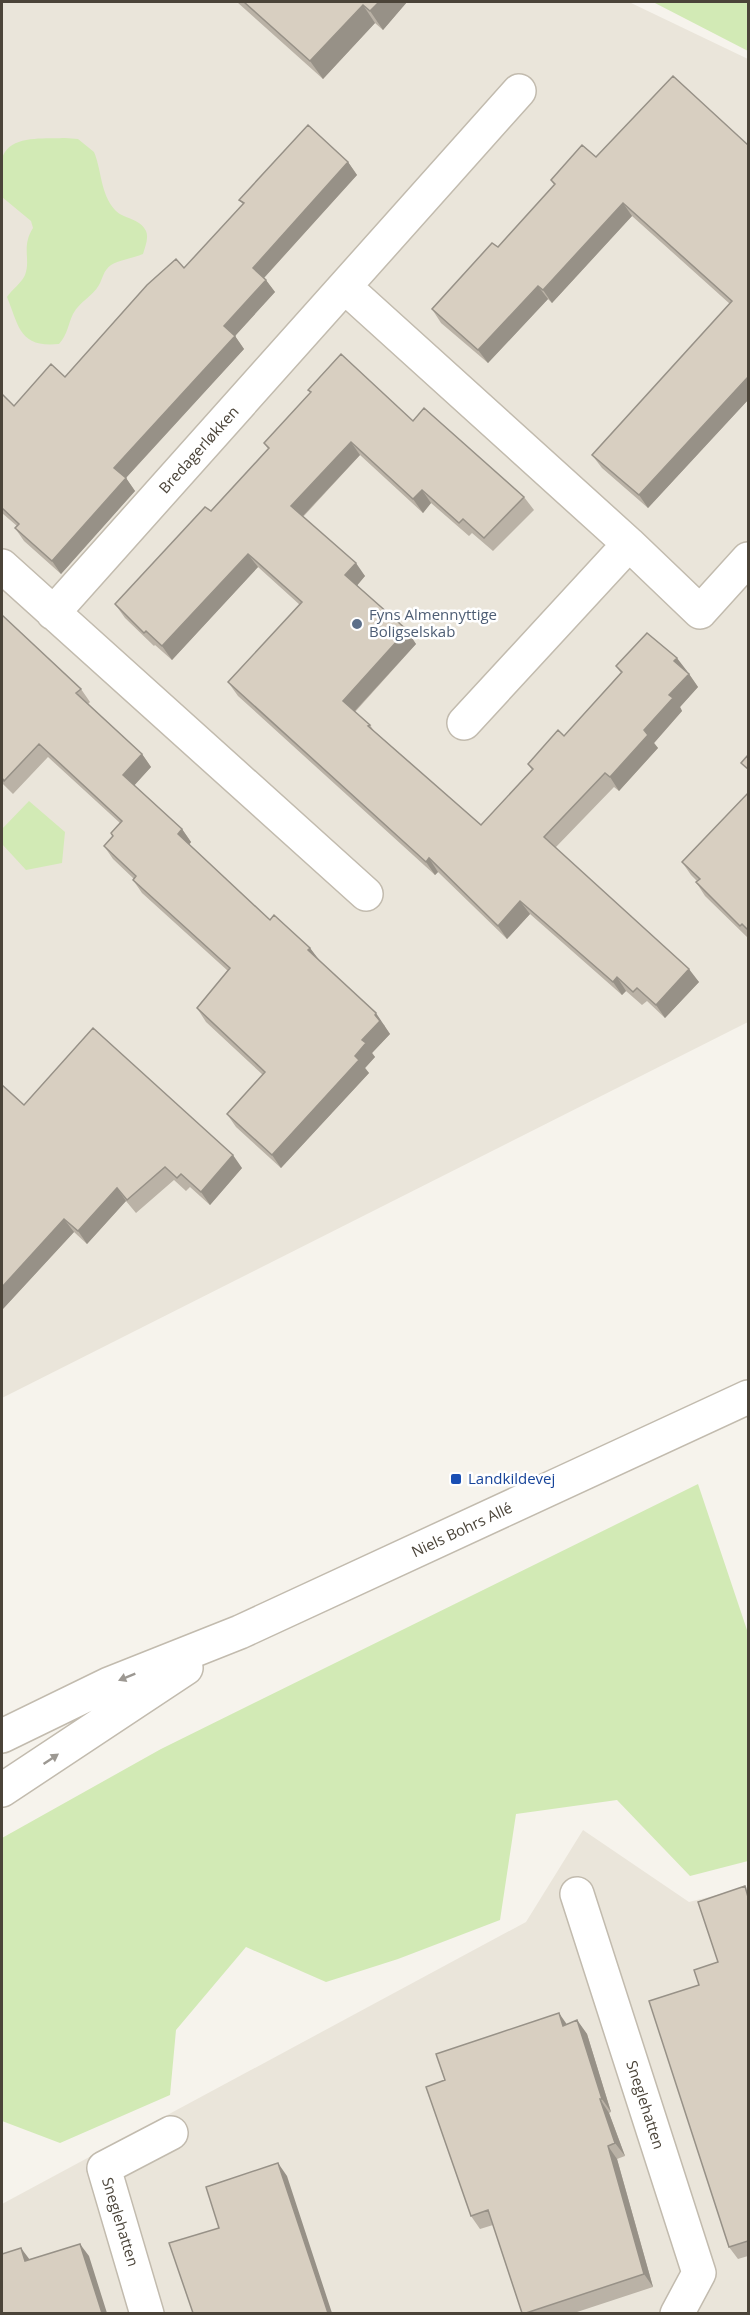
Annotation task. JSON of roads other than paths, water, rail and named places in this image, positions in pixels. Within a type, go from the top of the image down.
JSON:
[{"type":"street","name":"Bredagerløkken","points":[[53,613],[519,91]]},
{"type":"street","points":[[345,287],[630,544],[700,612],[748,558]]},
{"type":"street","points":[[465,723],[630,544]]},
{"type":"street","points":[[2,566],[366,894]]},
{"type":"street","name":"Niels Bohrs Allé","points":[[2,1736],[109,1684],[240,1632],[748,1397]]},
{"type":"street","name":"Niels Bohrs Allé","points":[[2,1790],[240,1632]]},
{"type":"street","name":"Sneglehatten","points":[[577,1894],[699,2273],[677,2313]]},
{"type":"street","name":"Sneglehatten","points":[[147,2313],[104,2168],[171,2133]]},
{"type":"place","name":"Fyns Almennyttige Boligselskab","points":[[357,624]]},
{"type":"place","name":"Landkildevej","points":[[456,1479]]}]
